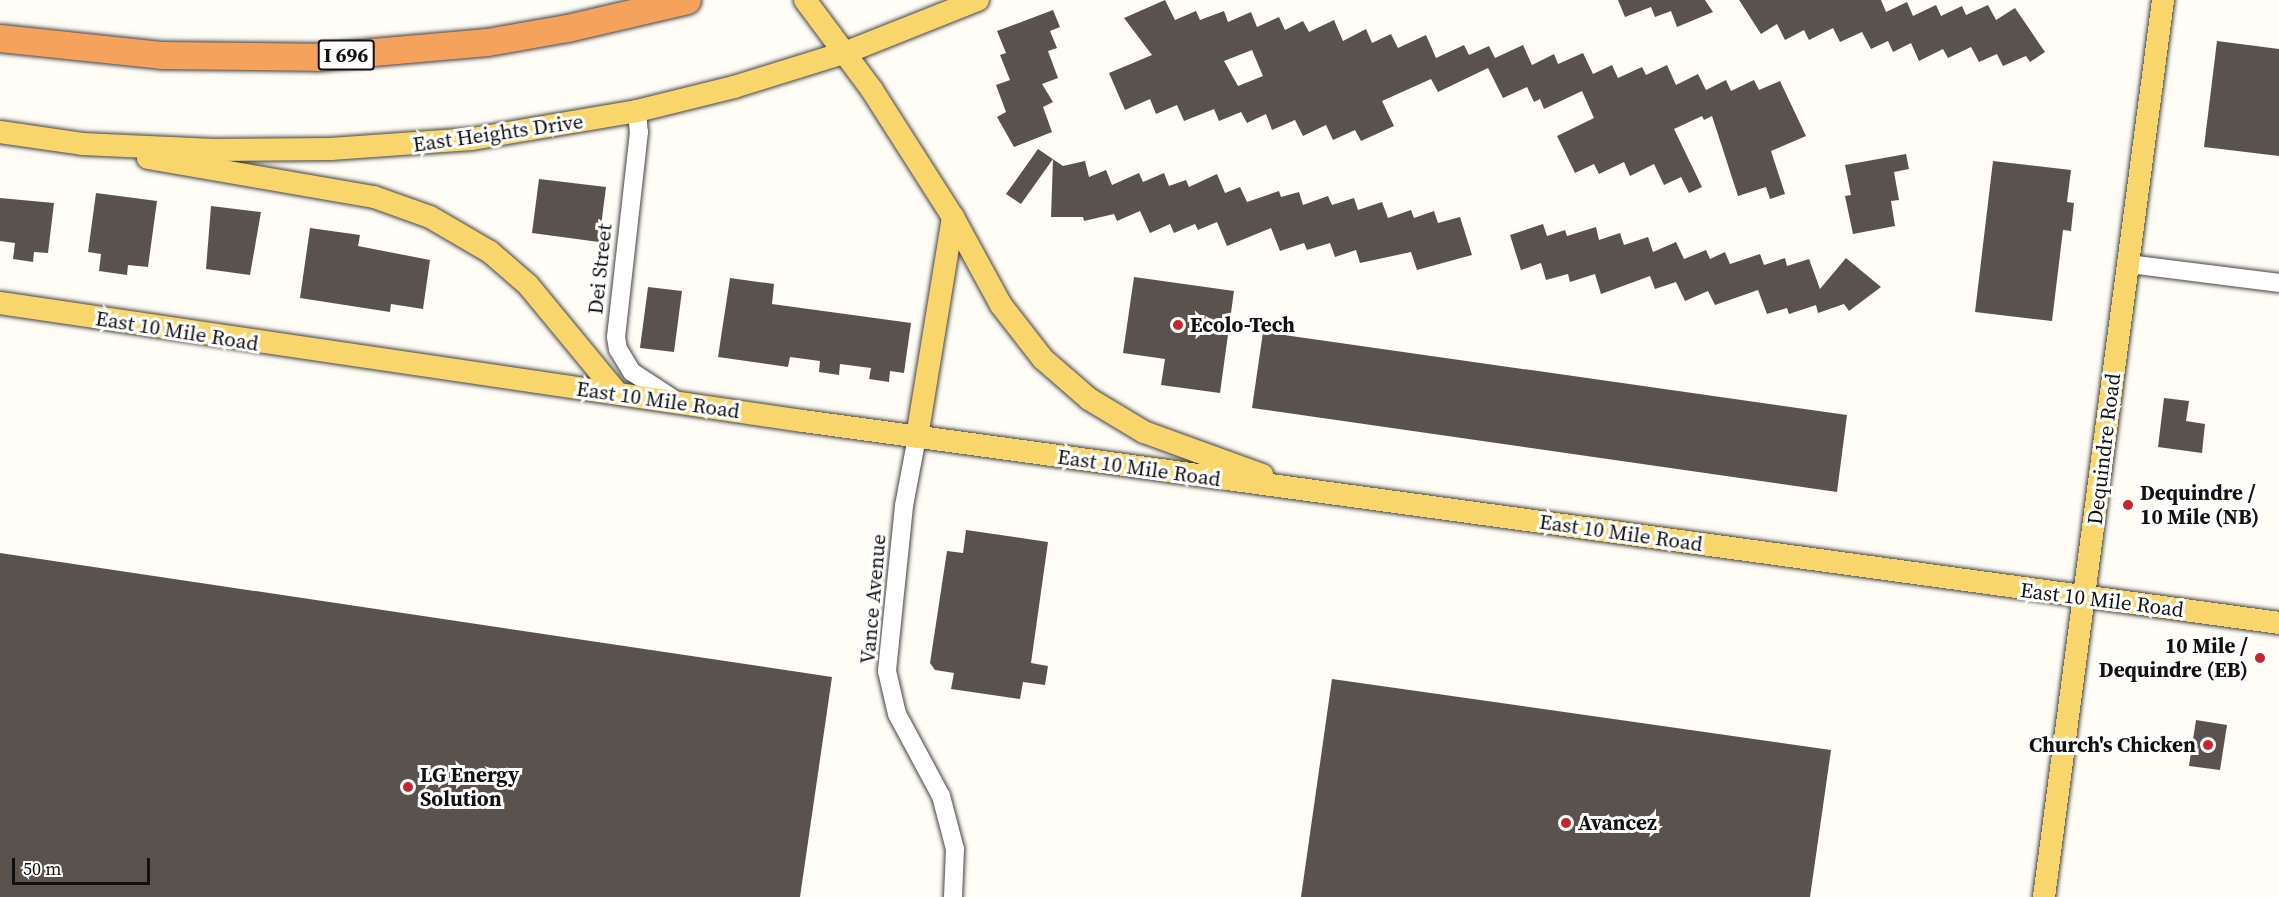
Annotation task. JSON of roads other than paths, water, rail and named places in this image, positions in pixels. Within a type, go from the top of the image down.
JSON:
[{"type":"highway","name":"I 696","points":[[0,38],[153,54],[316,57],[487,42],[567,28],[687,0]]},
{"type":"main road","name":"East Heights Drive","points":[[0,132],[82,144],[214,150],[388,147],[472,139],[637,111],[734,87],[847,52],[978,0]]},
{"type":"main road","name":"Dequindre Road","points":[[2044,897],[2163,0]]},
{"type":"main road","points":[[808,3],[847,52],[953,217],[1011,319],[1043,359],[1078,392],[1159,439],[1300,488]]},
{"type":"main road","points":[[82,144],[209,171],[374,197],[430,217],[490,252],[528,285],[618,394]]},
{"type":"main road","points":[[917,437],[953,217]]},
{"type":"main road","name":"East 10 Mile Road","points":[[0,303],[917,437],[1300,488],[2085,599],[2279,623]]},
{"type":"street","name":"Dei Street","points":[[637,111],[639,132],[620,280],[618,349],[633,372],[680,403]]},
{"type":"street","points":[[2129,264],[2279,283]]},
{"type":"street","name":"Vance Avenue","points":[[917,437],[904,506],[888,671],[897,714],[942,796],[955,849],[953,897]]},
{"type":"place","name":"Ecolo-Tech","points":[[1178,325]]},
{"type":"place","name":"Dequindre / 10 Mile (NB)","points":[[2128,505]]},
{"type":"place","name":"10 Mile / Dequindre (EB)","points":[[2260,658]]},
{"type":"place","name":"Church's Chicken","points":[[2208,745]]},
{"type":"place","name":"LG Energy Solution","points":[[408,787]]},
{"type":"place","name":"Avancez","points":[[1566,823]]}]
